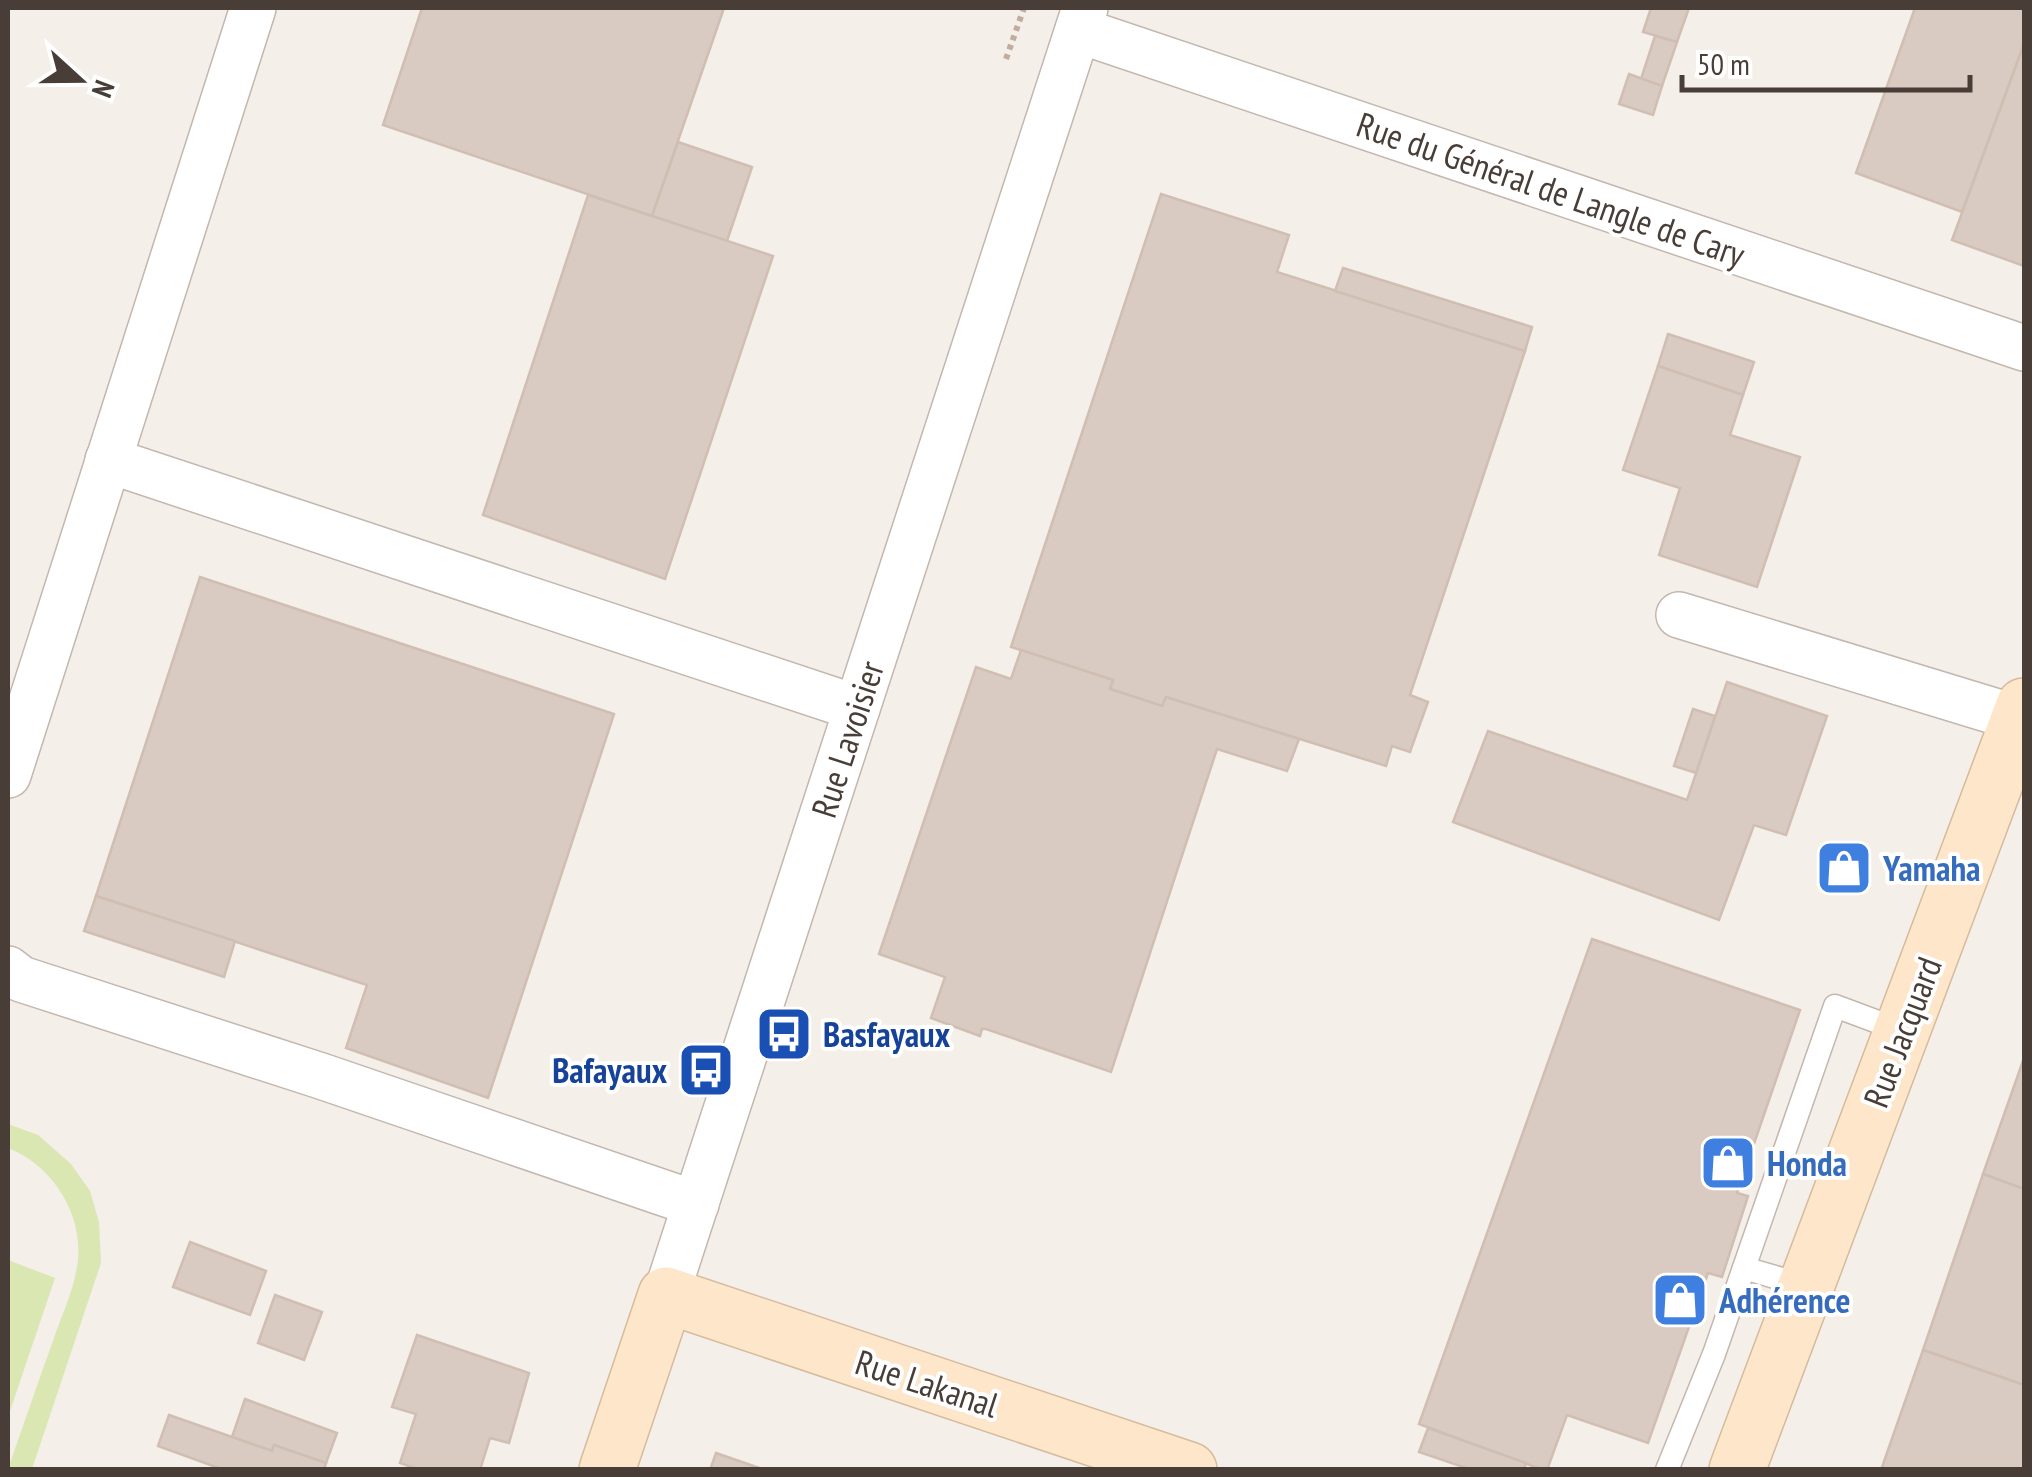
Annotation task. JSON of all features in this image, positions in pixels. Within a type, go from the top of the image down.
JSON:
[{"type":"street","points":[[8,775],[253,8]]},
{"type":"street","name":"Rue du Général de Langle de Cary","points":[[1081,19],[2024,348]]},
{"type":"street","name":"Rue Lavoisier","points":[[607,1470],[1081,19]]},
{"type":"street","points":[[108,460],[856,708]]},
{"type":"street","points":[[1679,615],[2018,735]]},
{"type":"street","name":"Rue Jacquard","points":[[1737,1470],[2018,735]]},
{"type":"street","points":[[8,969],[20,979],[322,1076],[696,1204]]},
{"type":"street","name":"Rue Lakanal","points":[[666,1295],[1188,1470]]},
{"type":"lane","points":[[1667,1470],[1744,1268],[1835,1006],[1902,1031]]},
{"type":"lane","points":[[1744,1268],[1806,1286]]},
{"type":"path","points":[[1006,59],[1024,8]]},
{"type":"green space","points":[[8,1124],[38,1135],[71,1164],[90,1191],[99,1222],[101,1263],[32,1469],[8,1469],[72,1289],[77,1234],[72,1215],[53,1182],[25,1156],[8,1148]]},
{"type":"green space","points":[[8,1260],[55,1278],[8,1417]]},
{"type":"building","points":[[422,8],[724,8],[652,216],[383,125]]},
{"type":"building","points":[[1651,8],[1689,8],[1677,42],[1643,32]]},
{"type":"building","points":[[1915,8],[2024,8],[2024,44],[1962,212],[1856,173]]},
{"type":"building","points":[[1655,36],[1677,42],[1662,86],[1641,79]]},
{"type":"building","points":[[2024,44],[2024,266],[1952,240]]},
{"type":"building","points":[[1629,74],[1662,86],[1653,115],[1619,104]]},
{"type":"building","points":[[678,142],[752,167],[727,241],[652,216]]},
{"type":"building","points":[[1161,194],[1289,235],[1277,272],[1525,351],[1410,695],[1428,702],[1410,752],[1392,746],[1386,766],[1166,697],[1162,706],[1110,689],[1113,680],[1011,647]]},
{"type":"building","points":[[588,195],[773,256],[665,579],[483,515]]},
{"type":"building","points":[[1343,268],[1532,327],[1525,351],[1335,291]]},
{"type":"building","points":[[1668,334],[1754,362],[1743,395],[1658,366]]},
{"type":"building","points":[[1658,366],[1743,395],[1730,435],[1800,457],[1757,587],[1659,555],[1680,488],[1623,470]]},
{"type":"building","points":[[200,577],[614,714],[488,1098],[346,1048],[367,985],[96,896]]},
{"type":"building","points":[[1021,650],[1113,680],[1110,689],[1162,706],[1166,697],[1299,739],[1287,771],[1217,749],[1111,1072],[986,1029],[982,1029],[980,1036],[931,1018],[945,977],[879,954],[976,667],[1011,679]]},
{"type":"building","points":[[1727,682],[1827,716],[1786,835],[1754,825],[1719,920],[1453,822],[1488,731],[1687,800]]},
{"type":"building","points":[[1693,709],[1715,716],[1696,773],[1674,766]]},
{"type":"building","points":[[96,896],[235,941],[224,977],[84,931]]},
{"type":"building","points":[[1592,939],[1800,1010],[1737,1193],[1748,1196],[1722,1277],[1708,1273],[1648,1443],[1567,1415],[1547,1470],[1543,1470],[1419,1424]]},
{"type":"building","points":[[2024,1058],[2024,1189],[1983,1174]]},
{"type":"building","points":[[1983,1174],[2024,1189],[2024,1385],[1923,1350]]},
{"type":"building","points":[[190,1242],[266,1271],[250,1315],[173,1287]]},
{"type":"building","points":[[275,1295],[322,1312],[304,1360],[258,1343]]},
{"type":"building","points":[[417,1335],[529,1373],[509,1443],[490,1438],[480,1470],[420,1470],[400,1463],[416,1414],[392,1407]]},
{"type":"building","points":[[1923,1350],[2024,1385],[2024,1470],[1881,1470]]},
{"type":"building","points":[[245,1399],[337,1433],[326,1463],[274,1445],[272,1451],[232,1437]]},
{"type":"building","points":[[169,1415],[272,1451],[274,1445],[326,1463],[324,1470],[224,1470],[158,1446]]},
{"type":"building","points":[[1428,1428],[1526,1463],[1524,1470],[1472,1470],[1419,1452]]},
{"type":"building","points":[[716,1453],[765,1470],[710,1470]]},
{"type":"place","name":"Yamaha","points":[[1844,868]]},
{"type":"place","name":"Basfayaux","points":[[784,1034]]},
{"type":"place","name":"Bafayaux","points":[[706,1070]]},
{"type":"place","name":"Honda","points":[[1728,1163]]},
{"type":"place","name":"Adhérence","points":[[1680,1300]]}]
